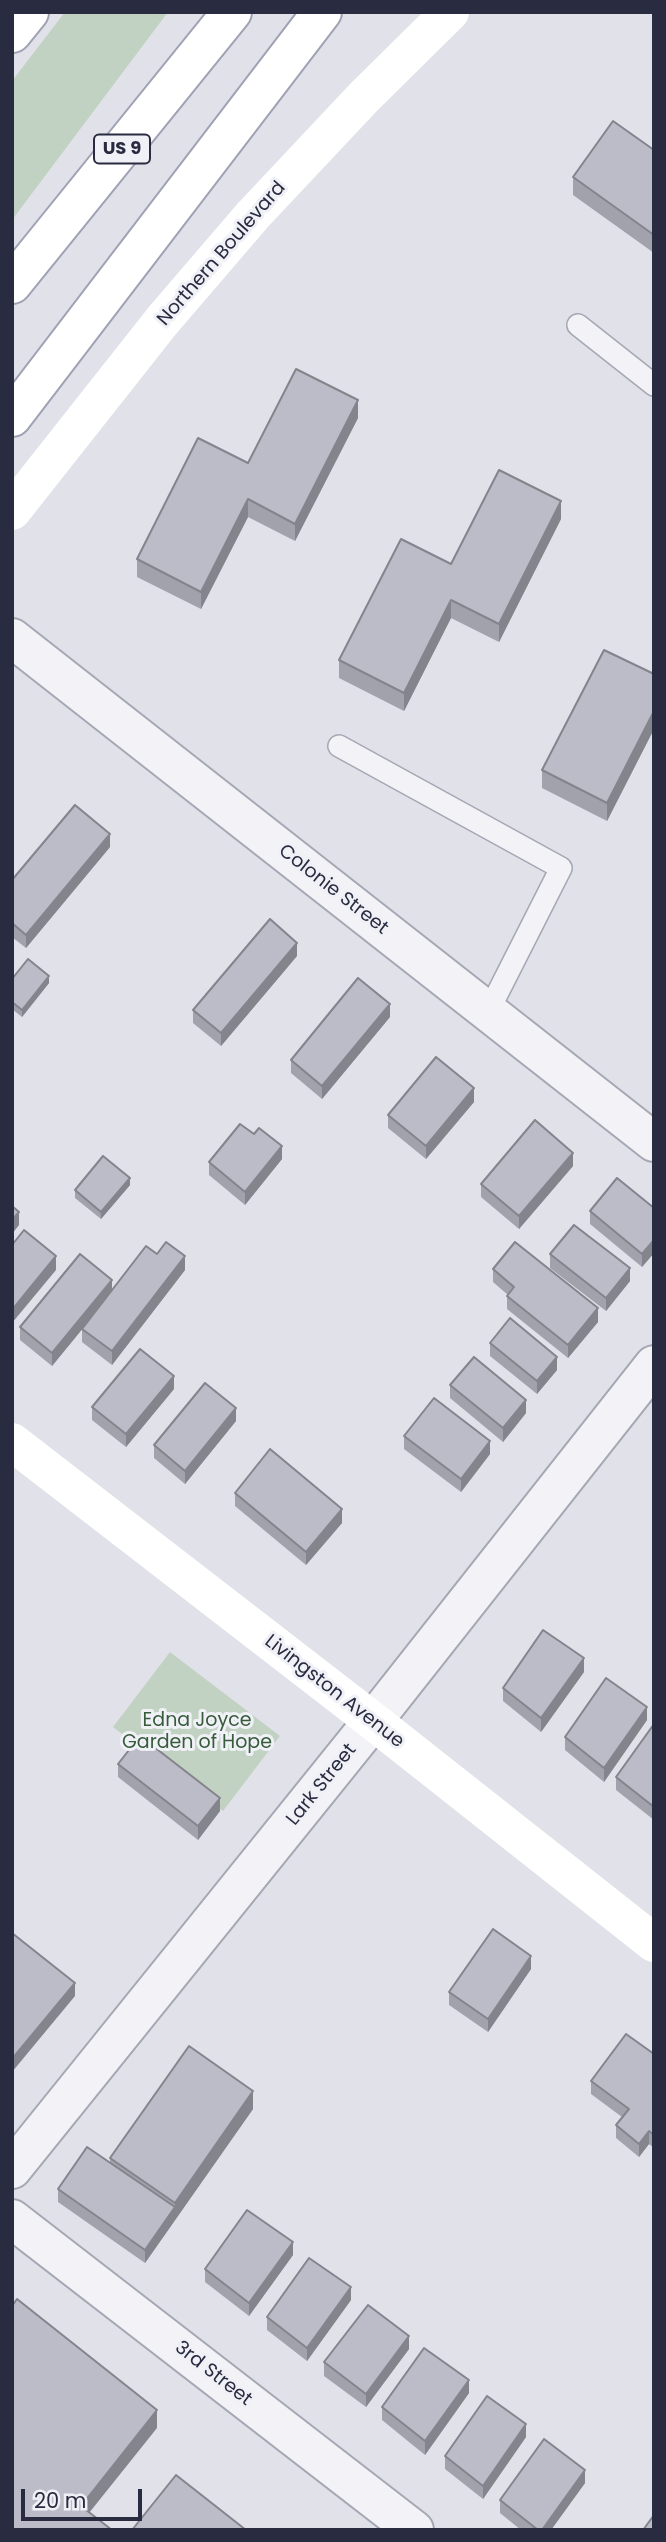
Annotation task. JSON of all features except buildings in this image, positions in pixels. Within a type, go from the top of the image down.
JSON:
[{"type":"main road","points":[[12,33],[29,12]]},
{"type":"main road","name":"US 9","points":[[12,284],[232,12]]},
{"type":"main road","points":[[12,417],[322,12]]},
{"type":"main road","name":"Northern Boulevard","points":[[12,511],[162,321],[253,215],[363,98],[450,12]]},
{"type":"main road","name":"Livingston Avenue","points":[[12,1443],[373,1721],[654,1943]]},
{"type":"street","name":"Colonie Street","points":[[12,638],[654,1142]]},
{"type":"street","name":"Lark Street","points":[[12,2169],[373,1721],[654,1365]]},
{"type":"street","name":"3rd Street","points":[[12,2219],[414,2530]]},
{"type":"lane","points":[[578,325],[654,385]]},
{"type":"lane","points":[[339,746],[561,868],[488,1012]]},
{"type":"green space","points":[[65,12],[168,12],[12,220],[12,81]]},
{"type":"green space","name":"Edna Joyce Garden of Hope","points":[[170,1652],[280,1736],[223,1811],[113,1727]]}]
